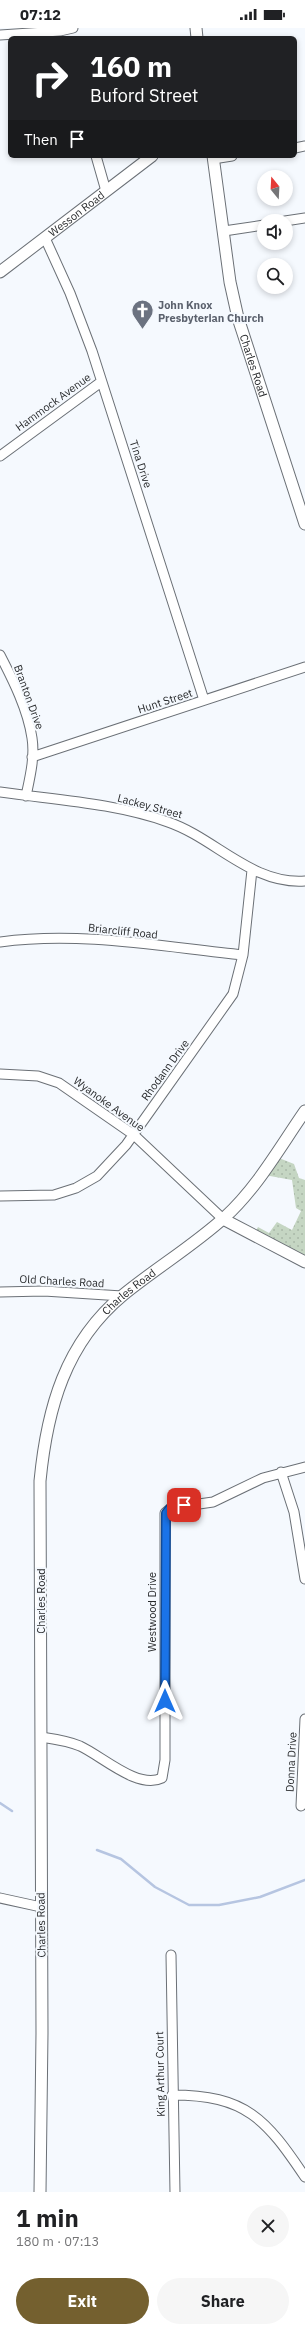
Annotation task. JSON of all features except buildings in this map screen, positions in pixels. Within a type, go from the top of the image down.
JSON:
[{"type":"street","points":[[0,35],[60,32],[74,28]]},
{"type":"street","points":[[97,158],[106,191]]},
{"type":"street","name":"Wesson Road","points":[[0,272],[149,158]]},
{"type":"street","name":"Charles Road","points":[[213,158],[230,282],[238,318],[305,524]]},
{"type":"street","points":[[293,220],[305,218]]},
{"type":"street","points":[[224,231],[257,225]]},
{"type":"street","name":"Tina Drive","points":[[45,238],[70,293],[101,382],[204,700]]},
{"type":"street","name":"Hammock Avenue","points":[[0,456],[101,382]]},
{"type":"street","name":"Branton Drive","points":[[0,655],[27,720],[32,738],[32,757],[26,796]]},
{"type":"street","name":"Hunt Street","points":[[32,757],[305,667]]},
{"type":"street","name":"Lackey Street","points":[[0,792],[106,807],[168,822],[201,837],[252,870],[279,879],[305,881]]},
{"type":"street","name":"Rhodann Drive","points":[[0,1196],[54,1194],[76,1188],[97,1176],[114,1160],[134,1135],[233,994],[243,955],[252,870]]},
{"type":"street","name":"Briarcliff Road","points":[[0,942],[36,938],[67,937],[243,955]]},
{"type":"street","name":"Wyanoke Avenue","points":[[0,1074],[38,1076],[59,1083],[134,1135],[223,1219]]},
{"type":"street","name":"Charles Road","points":[[40,2192],[40,1481],[46,1434],[54,1400],[70,1362],[97,1322],[122,1296],[223,1219],[257,1181],[305,1111]]},
{"type":"street","points":[[223,1219],[305,1262]]},
{"type":"street","name":"Old Charles Road","points":[[0,1292],[44,1291],[122,1296]]},
{"type":"street","points":[[305,1467],[281,1472],[294,1512],[305,1579]]},
{"type":"street","name":"Westwood Drive","points":[[41,1737],[76,1745],[109,1764],[142,1779],[156,1780],[162,1778],[165,1760],[166,1513],[170,1508],[222,1500],[257,1481],[281,1472]]},
{"type":"street","name":"Donna Drive","points":[[301,1806],[305,1719]]},
{"type":"street","points":[[0,1898],[41,1906]]},
{"type":"street","name":"King Arthur Court","points":[[171,1955],[172,2095],[175,2192]]},
{"type":"street","points":[[172,2095],[190,2095],[225,2101],[252,2114],[274,2133],[305,2177]]},
{"type":"green space","points":[[274,1156],[294,1164],[299,1178],[305,1180],[305,1262],[253,1236],[258,1227],[269,1233],[277,1222],[292,1230],[301,1211],[296,1208],[292,1180],[270,1176],[265,1177]]},
{"type":"waterway","points":[[0,1803],[12,1811]]},
{"type":"waterway","points":[[97,1850],[121,1859],[155,1887],[189,1905],[219,1905],[260,1897],[305,1880]]},
{"type":"place","name":"John Knox Presbyterian Church","points":[[143,330]]},
{"type":"route","points":[[165,1701],[164,1584],[166,1513],[170,1508],[184,1505]]}]
